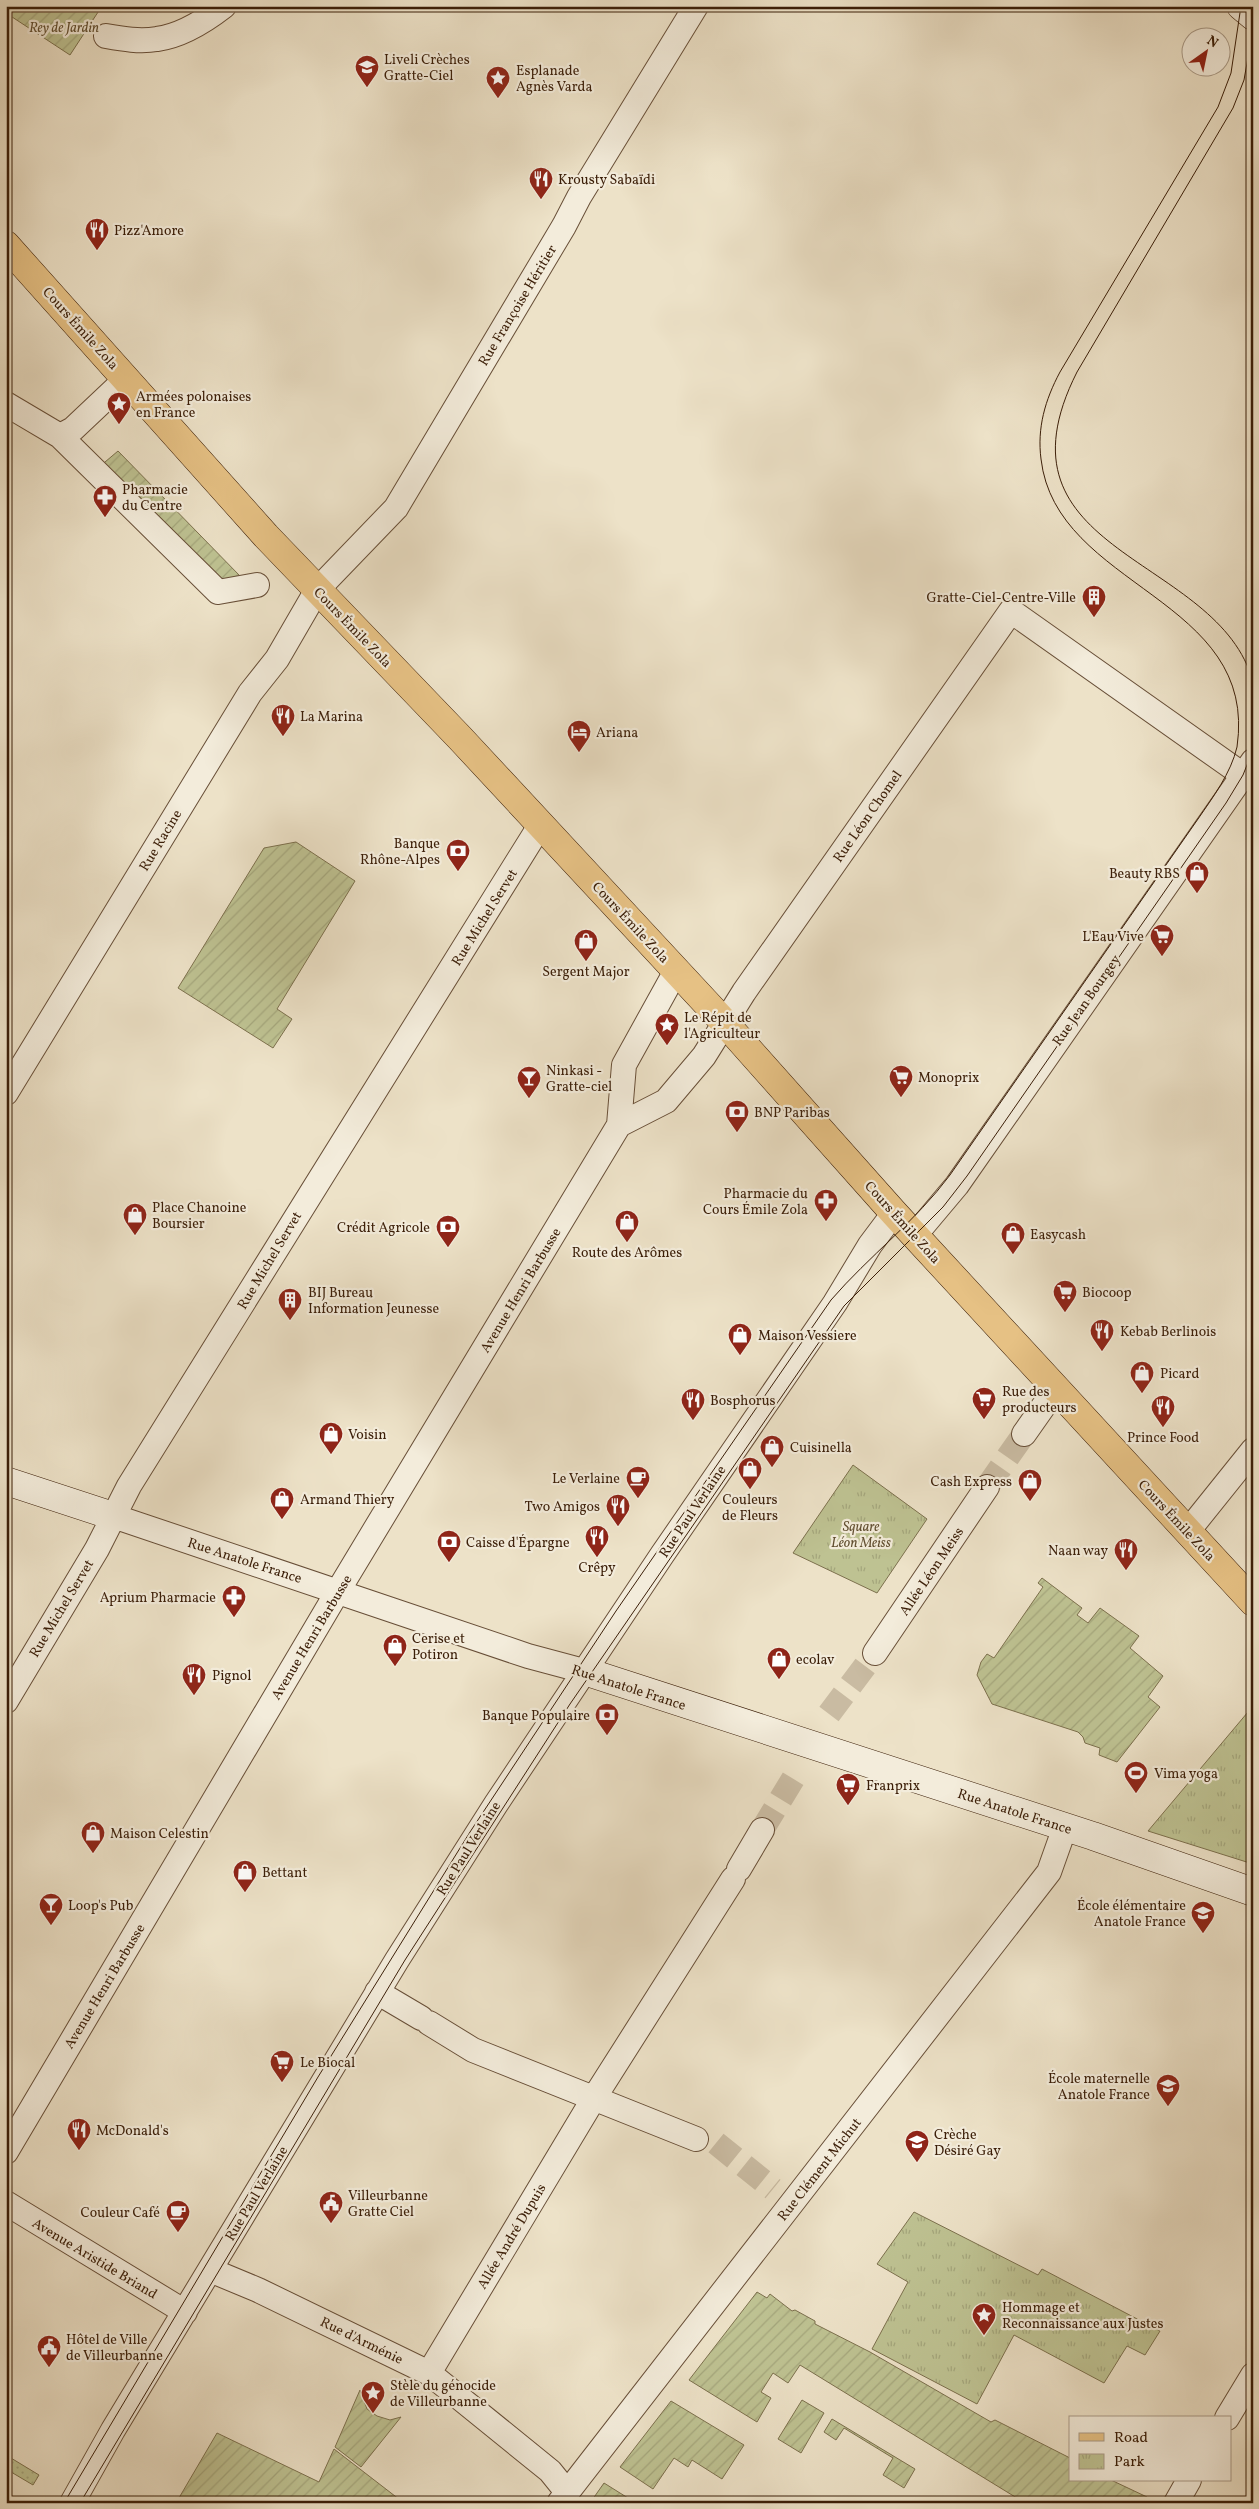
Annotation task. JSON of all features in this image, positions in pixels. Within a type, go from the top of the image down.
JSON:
[{"type":"main road","name":"Cours Émile Zola","points":[[6,244],[317,590],[541,824],[724,1022],[914,1235],[1253,1602]]},
{"type":"street","points":[[106,36],[131,40],[158,39],[191,27],[224,6]]},
{"type":"street","name":"Rue Françoise Héritier","points":[[317,590],[396,508],[564,226],[579,197],[696,6]]},
{"type":"street","points":[[1240,6],[1253,16]]},
{"type":"street","points":[[60,436],[73,429],[126,379]]},
{"type":"street","points":[[6,404],[60,436],[218,592],[257,585]]},
{"type":"street","name":"Rue Racine","points":[[6,1094],[250,692],[277,659],[317,590]]},
{"type":"street","name":"Rue Léon Chomel","points":[[724,1022],[1011,611],[1248,768]]},
{"type":"street","name":"Rue Jean Bourgey","points":[[914,1235],[957,1185],[1248,768]]},
{"type":"street","name":"Rue Michel Servet","points":[[6,1701],[97,1548],[112,1516],[301,1207],[541,824]]},
{"type":"street","name":"Avenue Henri Barbusse","points":[[6,2152],[338,1591],[619,1125],[624,1064],[676,971]]},
{"type":"street","points":[[619,1125],[666,1101],[704,1056],[724,1022]]},
{"type":"street","name":"Rue Paul Verlaine","points":[[72,2503],[113,2430],[377,1992],[491,1812],[835,1303],[870,1245],[894,1213]]},
{"type":"street","points":[[1024,1434],[1050,1396],[1058,1391]]},
{"type":"street","points":[[1188,1531],[1253,1450]]},
{"type":"street","name":"Rue Anatole France","points":[[6,1481],[528,1656],[584,1672],[1065,1827],[1253,1892]]},
{"type":"street","name":"Allée Léon Meiss","points":[[875,1653],[987,1487]]},
{"type":"street","name":"Rue Clément Michut","points":[[563,2498],[1049,1872],[1065,1827]]},
{"type":"street","name":"Allée André Dupuis","points":[[429,2373],[594,2098],[762,1830]]},
{"type":"street","points":[[377,1992],[473,2050],[696,2139]]},
{"type":"street","name":"Avenue Aristide Briand","points":[[6,2203],[185,2312]]},
{"type":"street","name":"Rue d'Arménie","points":[[210,2270],[258,2290],[429,2373],[550,2471],[563,2498]]},
{"type":"street","points":[[1228,2416],[1253,2375]]},
{"type":"street","points":[[1176,2503],[1188,2482]]},
{"type":"green space","name":"Rey de Jardin","points":[[6,6],[102,6],[70,55],[6,13]]},
{"type":"green space","points":[[118,451],[240,576],[232,587],[92,473]]},
{"type":"green space","points":[[296,842],[355,881],[277,1009],[292,1019],[273,1048],[178,988],[264,848]]},
{"type":"green space","name":"Square Léon Meiss","points":[[853,1465],[927,1519],[877,1593],[793,1553]]},
{"type":"green space","points":[[1042,1578],[1082,1608],[1077,1615],[1088,1623],[1100,1608],[1139,1636],[1130,1648],[1163,1676],[1148,1697],[1160,1707],[1117,1762],[1099,1755],[1100,1748],[1085,1743],[1083,1737],[1078,1732],[992,1704],[977,1675],[981,1662],[987,1654],[994,1658],[1043,1587],[1038,1583]]},
{"type":"green space","points":[[1253,1706],[1253,1864],[1148,1831]]},
{"type":"green space","points":[[914,2212],[1038,2275],[1042,2269],[1160,2331],[1145,2355],[1127,2346],[1104,2383],[1014,2335],[977,2404],[872,2349],[908,2282],[877,2264]]},
{"type":"green space","points":[[757,2292],[767,2298],[770,2294],[792,2311],[795,2310],[815,2321],[815,2324],[870,2352],[991,2422],[995,2420],[1069,2457],[1069,2482],[1115,2482],[1147,2497],[1143,2503],[1025,2503],[800,2365],[788,2383],[773,2373],[761,2392],[771,2398],[757,2422],[689,2380]]},
{"type":"green space","points":[[360,2390],[367,2409],[377,2416],[390,2420],[401,2417],[361,2467],[335,2447]]},
{"type":"green space","points":[[802,2400],[824,2413],[801,2453],[778,2439]]},
{"type":"green space","points":[[671,2401],[744,2445],[722,2479],[692,2460],[688,2467],[674,2458],[653,2489],[620,2467]]},
{"type":"green space","points":[[832,2419],[915,2469],[904,2488],[883,2475],[893,2458],[844,2428],[836,2440],[824,2432]]},
{"type":"green space","points":[[217,2433],[319,2482],[334,2449],[404,2503],[176,2503]]},
{"type":"green space","points":[[6,2455],[39,2475],[33,2485],[6,2469]]},
{"type":"green space","points":[[604,2483],[636,2503],[590,2503]]},
{"type":"tunnel","points":[[987,1487],[1024,1434]]},
{"type":"tunnel","points":[[829,1714],[875,1653]]},
{"type":"tunnel","points":[[762,1830],[799,1769]]},
{"type":"tunnel","points":[[716,2143],[773,2189]]},
{"type":"tram line","points":[[64,2503],[318,2077],[470,1832],[616,1611],[831,1300],[922,1208],[950,1175],[1204,811],[1230,766],[1237,747],[1236,697],[1218,657],[1189,624],[1115,568],[1081,538],[1055,503],[1041,459],[1040,436],[1046,404],[1060,372],[1218,107],[1231,73],[1241,6]]},
{"type":"tram line","points":[[1253,29],[1244,80],[1233,108],[1077,372],[1056,433],[1060,480],[1083,517],[1117,548],[1198,605],[1232,639],[1253,682]]},
{"type":"tram line","points":[[80,2503],[405,1960],[570,1704],[844,1306],[943,1207],[967,1176],[1226,803],[1243,775],[1253,750]]},
{"type":"place","name":"Liveli Crèches Gratte-Ciel","points":[[367,88]]},
{"type":"place","name":"Esplanade Agnès Varda","points":[[498,99]]},
{"type":"place","name":"Krousty Sabaïdi","points":[[541,200]]},
{"type":"place","name":"Pizz'Amore","points":[[97,251]]},
{"type":"place","name":"Armées polonaises en France","points":[[119,425]]},
{"type":"place","name":"Pharmacie du Centre","points":[[105,518]]},
{"type":"place","name":"Gratte-Ciel-Centre-Ville","points":[[1094,618]]},
{"type":"place","name":"La Marina","points":[[283,737]]},
{"type":"place","name":"Ariana","points":[[579,753]]},
{"type":"place","name":"Banque Rhône-Alpes","points":[[458,872]]},
{"type":"place","name":"Beauty RBS","points":[[1197,894]]},
{"type":"place","name":"L'Eau Vive","points":[[1162,957]]},
{"type":"place","name":"Sergent Major","points":[[586,962]]},
{"type":"place","name":"Le Répit de l'Agriculteur","points":[[667,1046]]},
{"type":"place","name":"Monoprix","points":[[901,1098]]},
{"type":"place","name":"Ninkasi - Gratte-ciel","points":[[529,1099]]},
{"type":"place","name":"BNP Paribas","points":[[737,1133]]},
{"type":"place","name":"Pharmacie du Cours Émile Zola","points":[[826,1222]]},
{"type":"place","name":"Place Chanoine Boursier","points":[[135,1236]]},
{"type":"place","name":"Route des Arômes","points":[[627,1243]]},
{"type":"place","name":"Crédit Agricole","points":[[448,1248]]},
{"type":"place","name":"Easycash","points":[[1013,1255]]},
{"type":"place","name":"Biocoop","points":[[1065,1313]]},
{"type":"place","name":"BIJ Bureau Information Jeunesse","points":[[290,1321]]},
{"type":"place","name":"Kebab Berlinois","points":[[1102,1352]]},
{"type":"place","name":"Maison Vessiere","points":[[740,1356]]},
{"type":"place","name":"Picard","points":[[1142,1394]]},
{"type":"place","name":"Rue des producteurs","points":[[984,1420]]},
{"type":"place","name":"Bosphorus","points":[[693,1421]]},
{"type":"place","name":"Prince Food","points":[[1163,1428]]},
{"type":"place","name":"Voisin","points":[[331,1455]]},
{"type":"place","name":"Cuisinella","points":[[772,1468]]},
{"type":"place","name":"Couleurs de Fleurs","points":[[750,1490]]},
{"type":"place","name":"Le Verlaine","points":[[638,1499]]},
{"type":"place","name":"Cash Express","points":[[1030,1502]]},
{"type":"place","name":"Armand Thiery","points":[[282,1520]]},
{"type":"place","name":"Two Amigos","points":[[618,1527]]},
{"type":"place","name":"Crêpy","points":[[597,1558]]},
{"type":"place","name":"Caisse d'Épargne","points":[[449,1563]]},
{"type":"place","name":"Naan way","points":[[1126,1571]]},
{"type":"place","name":"Aprium Pharmacie","points":[[234,1618]]},
{"type":"place","name":"Cerise et Potiron","points":[[395,1667]]},
{"type":"place","name":"ecolav","points":[[779,1680]]},
{"type":"place","name":"Pignol","points":[[194,1696]]},
{"type":"place","name":"Banque Populaire","points":[[607,1736]]},
{"type":"place","name":"Vima yoga","points":[[1136,1794]]},
{"type":"place","name":"Franprix","points":[[848,1806]]},
{"type":"place","name":"Maison Celestin","points":[[93,1854]]},
{"type":"place","name":"Bettant","points":[[245,1893]]},
{"type":"place","name":"Loop's Pub","points":[[51,1926]]},
{"type":"place","name":"École élémentaire Anatole France","points":[[1203,1934]]},
{"type":"place","name":"Le Biocal","points":[[282,2083]]},
{"type":"place","name":"École maternelle Anatole France","points":[[1168,2107]]},
{"type":"place","name":"McDonald's","points":[[79,2151]]},
{"type":"place","name":"Crèche Désiré Gay","points":[[917,2163]]},
{"type":"place","name":"Villeurbanne Gratte Ciel","points":[[331,2224]]},
{"type":"place","name":"Couleur Café","points":[[178,2233]]},
{"type":"place","name":"Hommage et Reconnaissance aux Justes","points":[[984,2336]]},
{"type":"place","name":"Hôtel de Ville de Villeurbanne","points":[[49,2368]]},
{"type":"place","name":"Stèle du génocide de Villeurbanne","points":[[373,2414]]}]
